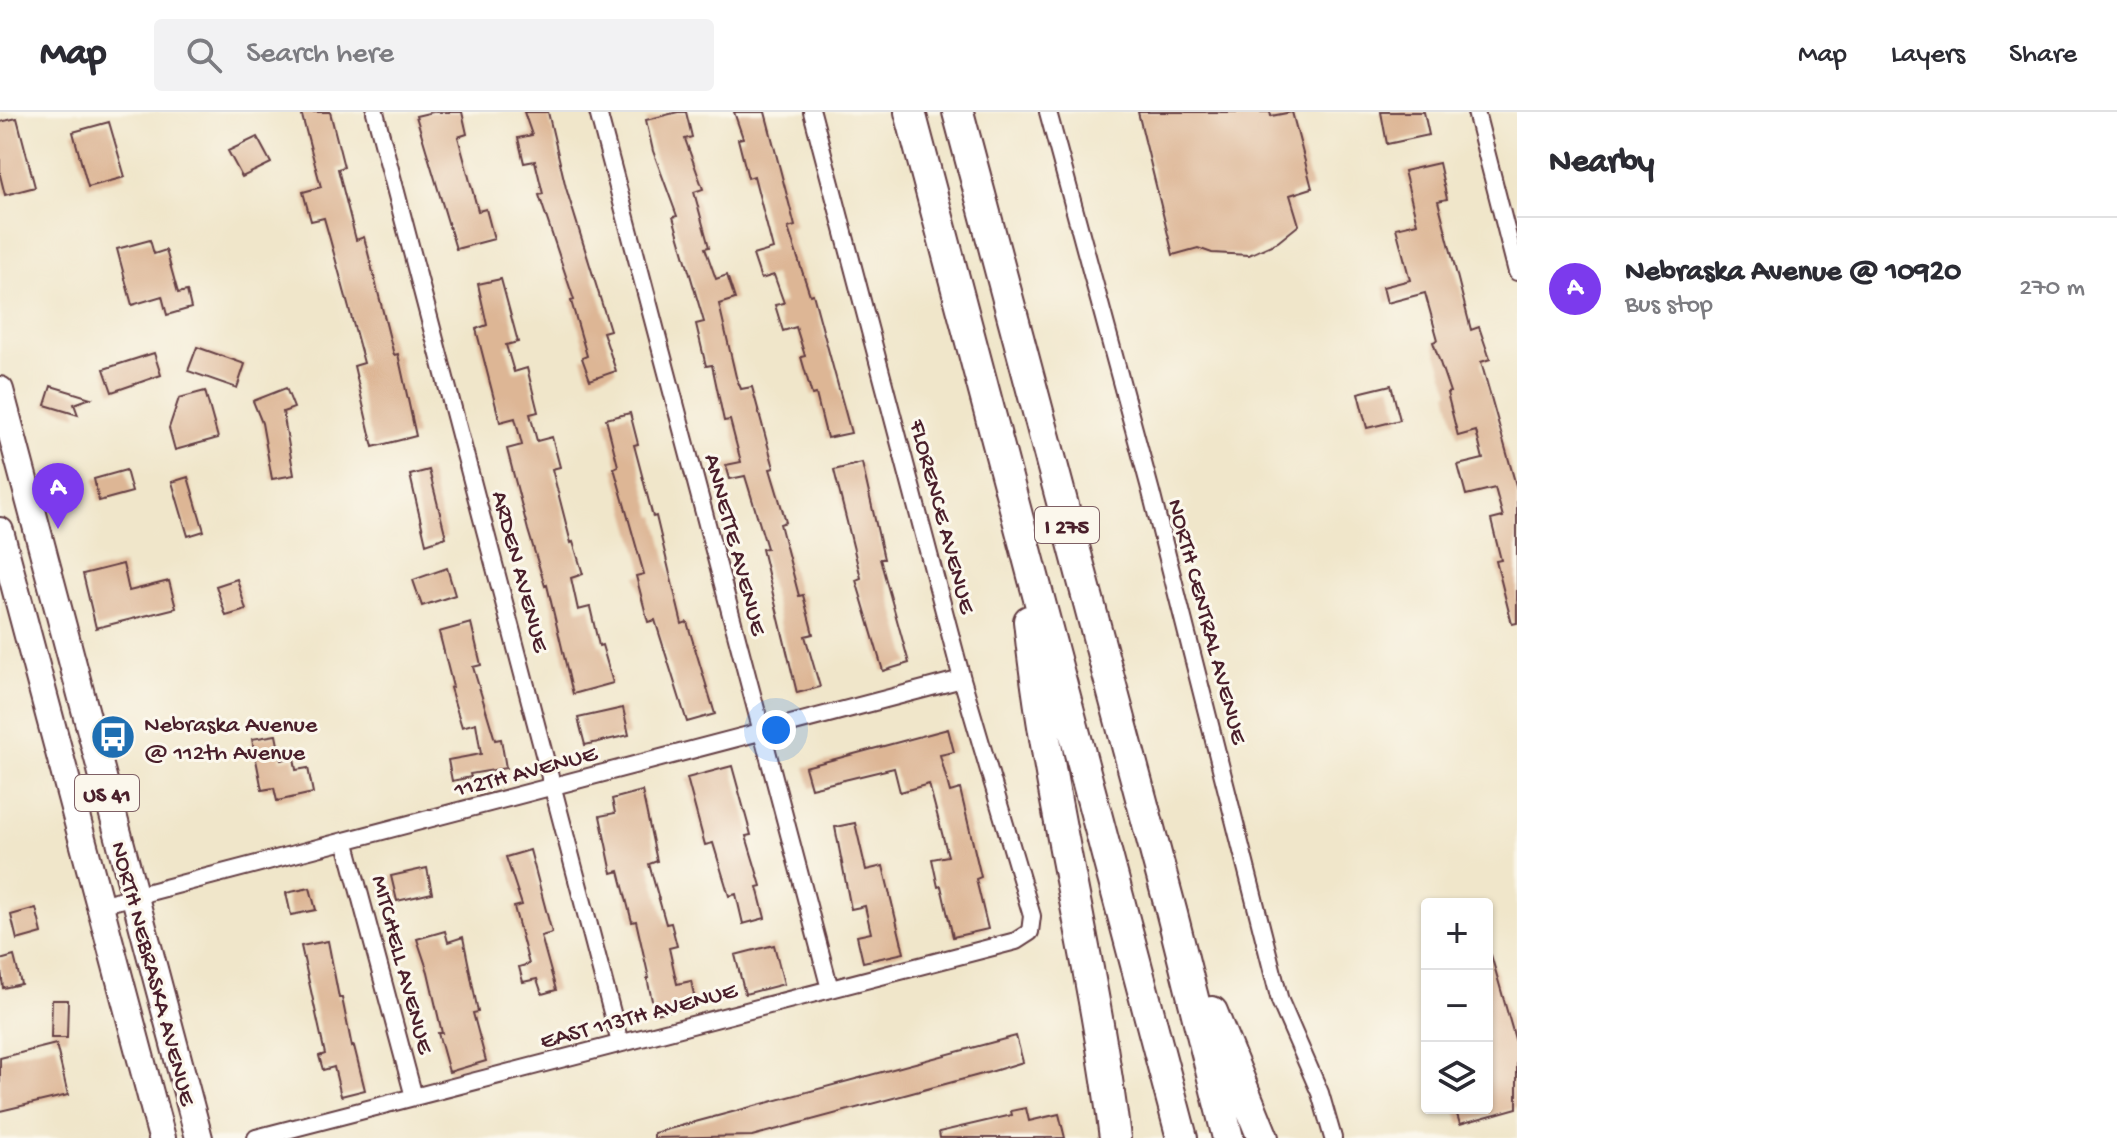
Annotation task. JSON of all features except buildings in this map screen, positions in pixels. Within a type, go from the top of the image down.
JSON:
[{"type":"highway","name":"I 275","points":[[910,112],[1182,1138]]},
{"type":"highway","name":"I 275","points":[[958,112],[1172,914],[1228,1138]]},
{"type":"highway","points":[[1021,531],[1039,700],[1096,1005],[1115,1138]]},
{"type":"highway","points":[[1172,914],[1263,1138]]},
{"type":"main road","name":"NORTH NEBRASKA AVENUE","points":[[0,390],[199,1138]]},
{"type":"main road","name":"NORTH NEBRASKA AVENUE","points":[[0,531],[162,1138]]},
{"type":"street","name":"ARDEN AVENUE","points":[[375,112],[620,1043]]},
{"type":"street","name":"ANNETTE AVENUE","points":[[598,112],[830,989]]},
{"type":"street","name":"FLORENCE AVENUE","points":[[812,112],[962,679],[1032,916],[1030,932]]},
{"type":"street","name":"NORTH CENTRAL AVENUE","points":[[1048,112],[1154,506],[1280,1001],[1320,1093],[1333,1138]]},
{"type":"street","points":[[1476,112],[1517,272]]},
{"type":"street","name":"112TH AVENUE","points":[[100,905],[346,843],[962,679]]},
{"type":"street","name":"MITCHELL AVENUE","points":[[346,843],[414,1097]]},
{"type":"street","name":"EAST 113TH AVENUE","points":[[256,1138],[1016,941],[1030,932]]},
{"type":"place","name":"Nebraska Avenue @ 10920","points":[[58,529]]},
{"type":"place","name":"Nebraska Avenue @ 112th Avenue","points":[[113,737]]}]
